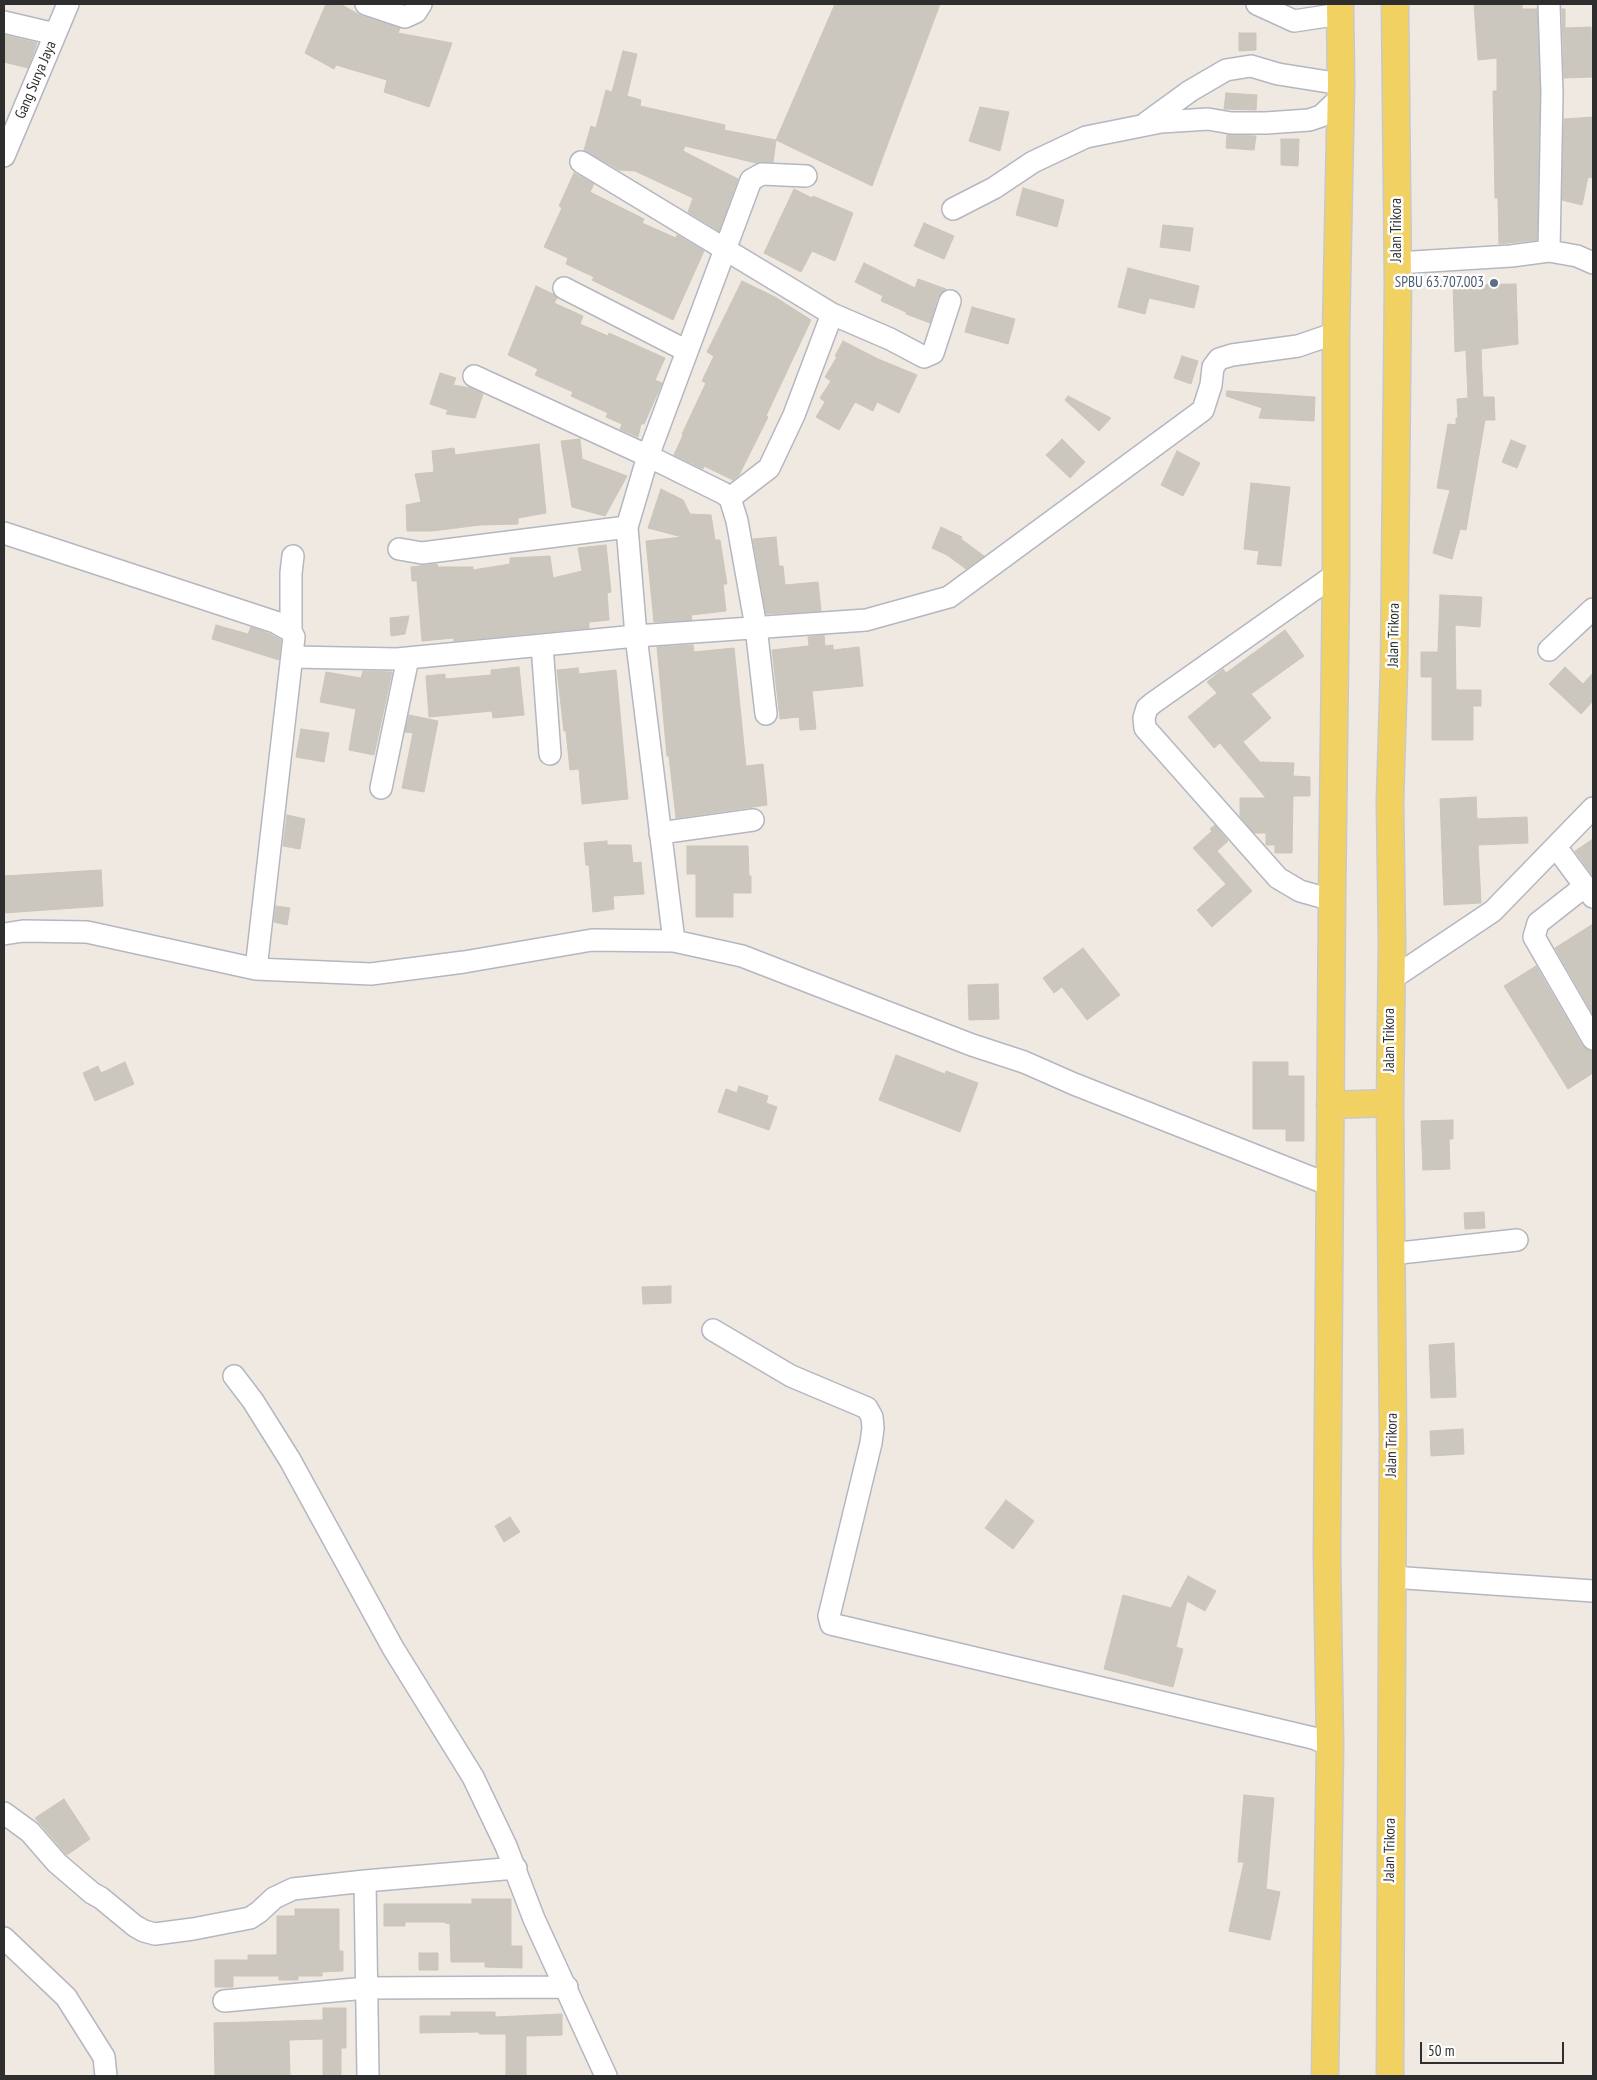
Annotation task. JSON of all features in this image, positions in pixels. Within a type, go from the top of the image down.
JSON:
[{"type":"main road","name":"Jalan Trikora","points":[[1390,2076],[1392,1577],[1390,980],[1392,942],[1390,801],[1394,658],[1397,262],[1396,4]]},
{"type":"main road","points":[[1325,2076],[1330,1745],[1327,1554],[1336,574],[1336,333],[1341,91],[1340,9]]},
{"type":"main road","points":[[1330,1105],[1390,1103]]},
{"type":"street","name":"Gang Surya Jaya","points":[[4,156],[68,4]]},
{"type":"street","points":[[366,4],[405,17],[416,12],[421,4]]},
{"type":"street","points":[[1257,4],[1294,21],[1340,9]]},
{"type":"street","points":[[1549,4],[1552,93],[1549,251]]},
{"type":"street","points":[[4,22],[55,34]]},
{"type":"street","points":[[953,209],[994,188],[1033,162],[1086,137],[1141,126],[1161,122],[1208,119],[1231,123],[1309,120],[1321,116],[1341,91],[1251,66],[1226,70],[1190,91],[1141,126]]},
{"type":"street","points":[[581,162],[832,314],[890,339],[924,357],[933,353],[950,302]]},
{"type":"street","points":[[674,941],[636,636],[627,527],[648,456],[751,180],[762,174],[806,176]]},
{"type":"street","points":[[1397,262],[1511,256],[1549,251],[1577,256],[1593,263]]},
{"type":"street","points":[[564,288],[687,351]]},
{"type":"street","points":[[730,498],[769,468],[794,415],[832,314]]},
{"type":"street","points":[[292,657],[408,658],[636,636],[866,620],[949,596],[1203,410],[1211,384],[1212,367],[1219,359],[1232,355],[1298,346],[1336,333]]},
{"type":"street","points":[[474,376],[648,456],[730,498],[737,522],[756,627],[766,714]]},
{"type":"street","points":[[398,549],[422,553],[627,527]]},
{"type":"street","points":[[4,533],[275,622],[290,631],[294,637],[256,969]]},
{"type":"street","points":[[290,631],[291,574],[294,556]]},
{"type":"street","points":[[1332,900],[1300,891],[1278,878],[1145,728],[1144,718],[1147,708],[1152,703],[1336,574]]},
{"type":"street","points":[[1549,650],[1593,608]]},
{"type":"street","points":[[542,645],[550,754]]},
{"type":"street","points":[[381,788],[408,658]]},
{"type":"street","points":[[1390,980],[1493,910],[1593,808]]},
{"type":"street","points":[[660,833],[753,820]]},
{"type":"street","points":[[1556,847],[1589,892],[1538,924],[1534,937],[1593,1039]]},
{"type":"street","points":[[4,934],[23,931],[87,932],[256,969],[371,974],[464,962],[592,940],[674,941],[742,956],[972,1045],[1024,1062],[1074,1084],[1330,1185]]},
{"type":"street","points":[[1391,1254],[1517,1240]]},
{"type":"street","points":[[713,1330],[791,1376],[868,1408],[873,1428],[871,1443],[829,1616],[831,1624],[1313,1738],[1330,1745]]},
{"type":"street","points":[[234,1376],[253,1401],[286,1454],[393,1648],[473,1777],[516,1868],[534,1919],[567,1987],[606,2076]]},
{"type":"street","points":[[1392,1577],[1593,1591]]},
{"type":"street","points":[[4,1813],[30,1832],[57,1863],[92,1893],[101,1898],[135,1926],[155,1934],[193,1930],[250,1918],[274,1898],[293,1889],[516,1868]]},
{"type":"street","points":[[364,1881],[368,2076]]},
{"type":"street","points":[[4,1938],[66,1997],[104,2057],[106,2076]]},
{"type":"street","points":[[224,2001],[366,1988],[567,1987]]},
{"type":"building","points":[[326,4],[340,4],[362,16],[400,28],[398,33],[452,43],[429,107],[384,92],[387,80],[336,65],[334,69],[305,53]]},
{"type":"building","points":[[835,4],[940,4],[872,186],[776,140]]},
{"type":"building","points":[[1474,4],[1522,4],[1522,9],[1537,9],[1540,93],[1537,240],[1499,244],[1498,198],[1495,198],[1493,91],[1497,91],[1497,58],[1478,60]]},
{"type":"building","points":[[1562,9],[1565,9],[1565,28],[1591,27],[1593,77],[1564,78]]},
{"type":"building","points":[[1239,33],[1256,33],[1256,50],[1239,51]]},
{"type":"building","points":[[4,35],[37,43],[28,68],[4,62]]},
{"type":"building","points":[[623,51],[637,54],[627,96],[641,100],[640,106],[725,125],[724,130],[776,140],[773,162],[756,163],[685,146],[683,151],[738,179],[719,231],[688,212],[693,198],[635,171],[619,170],[584,150],[591,126],[596,128],[606,90],[612,92]]},
{"type":"building","points":[[1226,93],[1257,95],[1256,110],[1224,109]]},
{"type":"building","points":[[980,107],[1009,112],[1000,151],[969,141]]},
{"type":"building","points":[[1593,117],[1593,178],[1588,177],[1582,205],[1562,200],[1564,119]]},
{"type":"building","points":[[1227,135],[1256,136],[1254,150],[1226,148]]},
{"type":"building","points":[[1281,139],[1299,139],[1298,166],[1281,165]]},
{"type":"building","points":[[574,173],[594,184],[590,192],[644,219],[642,223],[676,238],[677,235],[704,251],[673,320],[592,280],[594,277],[566,264],[568,258],[544,247],[562,208],[559,206]]},
{"type":"building","points":[[1023,188],[1064,200],[1057,227],[1016,215]]},
{"type":"building","points":[[794,189],[812,198],[813,196],[853,213],[835,261],[812,251],[801,272],[764,253]]},
{"type":"building","points":[[924,223],[954,236],[944,259],[914,246]]},
{"type":"building","points":[[1163,225],[1193,228],[1190,251],[1160,247]]},
{"type":"building","points":[[864,263],[915,288],[918,279],[946,289],[938,297],[930,323],[906,314],[906,312],[881,301],[883,296],[855,282]]},
{"type":"building","points":[[1128,268],[1199,286],[1194,308],[1149,298],[1145,314],[1118,307]]},
{"type":"building","points":[[742,281],[775,297],[811,320],[766,416],[768,417],[739,475],[733,480],[704,466],[703,469],[674,455],[706,383],[702,381],[714,356],[707,352]]},
{"type":"building","points":[[1516,284],[1518,344],[1481,349],[1483,397],[1494,397],[1495,420],[1485,420],[1466,530],[1460,529],[1452,559],[1433,553],[1450,490],[1437,488],[1448,424],[1456,425],[1456,418],[1458,418],[1457,399],[1468,398],[1466,350],[1455,352],[1453,285]]},
{"type":"building","points":[[536,286],[553,294],[557,298],[554,303],[583,316],[580,324],[608,336],[609,333],[665,358],[655,380],[662,383],[644,424],[641,424],[638,437],[620,429],[622,424],[606,417],[608,413],[571,396],[573,392],[535,375],[538,369],[508,355]]},
{"type":"building","points":[[972,307],[1015,319],[1008,344],[965,332]]},
{"type":"building","points":[[843,341],[878,359],[917,375],[899,413],[877,402],[873,411],[855,402],[839,430],[816,417],[825,402],[820,398],[831,381],[825,377],[837,357],[835,356]]},
{"type":"building","points":[[1182,356],[1198,361],[1191,384],[1174,378]]},
{"type":"building","points":[[440,373],[456,378],[453,385],[471,388],[483,394],[475,418],[446,414],[448,410],[430,404]]},
{"type":"building","points":[[1227,391],[1315,397],[1314,421],[1259,418],[1262,408],[1226,396]]},
{"type":"building","points":[[1068,396],[1111,418],[1099,431],[1065,400]]},
{"type":"building","points":[[580,439],[582,459],[627,476],[605,516],[572,507],[561,441]]},
{"type":"building","points":[[1062,439],[1085,462],[1070,478],[1046,455]]},
{"type":"building","points":[[1511,440],[1526,446],[1517,468],[1502,462]]},
{"type":"building","points":[[539,444],[546,513],[518,518],[518,524],[480,525],[432,531],[407,531],[406,505],[421,502],[415,474],[434,472],[432,451],[454,448],[455,455]]},
{"type":"building","points":[[1177,451],[1200,463],[1183,496],[1161,485]]},
{"type":"building","points":[[1251,483],[1290,487],[1281,566],[1257,564],[1259,551],[1244,549]]},
{"type":"building","points":[[661,489],[683,500],[690,514],[711,515],[715,540],[720,540],[727,584],[723,584],[726,611],[691,615],[692,620],[654,622],[646,541],[682,537],[648,528]]},
{"type":"building","points":[[941,527],[962,537],[961,539],[984,556],[966,569],[947,555],[932,548]]},
{"type":"building","points":[[776,537],[779,566],[783,566],[785,585],[818,582],[821,611],[766,614],[753,539]]},
{"type":"building","points":[[606,545],[611,592],[607,593],[609,620],[589,622],[589,628],[454,641],[454,638],[422,641],[417,581],[412,581],[411,567],[437,564],[438,567],[473,567],[473,570],[510,564],[510,558],[550,556],[553,578],[582,571],[578,548]]},
{"type":"building","points":[[1440,595],[1482,597],[1480,627],[1455,625],[1456,690],[1481,690],[1481,706],[1473,706],[1473,740],[1432,740],[1432,677],[1421,677],[1421,652],[1438,652]]},
{"type":"building","points":[[409,616],[405,634],[391,636],[390,618]]},
{"type":"building","points":[[216,625],[248,634],[251,627],[281,640],[279,660],[212,639]]},
{"type":"building","points":[[1285,630],[1304,656],[1251,694],[1271,718],[1243,742],[1260,762],[1294,763],[1293,776],[1310,777],[1310,796],[1293,796],[1292,853],[1275,853],[1275,845],[1266,845],[1266,833],[1254,833],[1240,816],[1240,798],[1266,798],[1220,743],[1214,748],[1188,717],[1217,693],[1207,682],[1223,669],[1226,673]]},
{"type":"building","points":[[824,635],[825,646],[833,645],[833,650],[859,647],[863,686],[812,691],[816,729],[800,730],[799,717],[780,719],[772,650],[809,646],[808,637]]},
{"type":"building","points":[[693,645],[694,652],[734,648],[746,766],[763,764],[767,805],[676,818],[669,756],[667,756],[657,647]]},
{"type":"building","points":[[519,667],[524,715],[493,718],[492,711],[429,717],[426,676],[445,674],[445,679],[491,675],[491,670]]},
{"type":"building","points":[[1565,667],[1583,684],[1593,673],[1593,701],[1581,714],[1549,684]]},
{"type":"building","points":[[578,668],[579,674],[616,670],[628,799],[582,804],[579,769],[570,770],[557,670]]},
{"type":"building","points":[[363,671],[392,672],[374,755],[349,750],[356,709],[320,702],[326,672],[361,678]]},
{"type":"building","points":[[409,715],[438,721],[424,792],[402,788],[413,733],[405,732]]},
{"type":"building","points":[[301,729],[329,733],[324,762],[296,757]]},
{"type":"building","points":[[1476,797],[1477,819],[1527,817],[1528,843],[1478,845],[1481,903],[1444,905],[1440,799]]},
{"type":"building","points":[[287,815],[305,819],[300,849],[283,846]]},
{"type":"building","points":[[1215,825],[1228,841],[1217,851],[1252,891],[1212,927],[1197,910],[1226,884],[1193,848],[1212,831],[1210,829]]},
{"type":"building","points":[[1593,839],[1593,876],[1575,851]]},
{"type":"building","points":[[607,841],[607,845],[631,845],[633,863],[641,862],[644,894],[613,896],[614,909],[593,912],[589,865],[586,865],[584,843]]},
{"type":"building","points":[[687,846],[748,846],[751,893],[733,893],[733,917],[696,917],[696,874],[687,874]]},
{"type":"building","points":[[101,870],[103,906],[4,913],[4,876]]},
{"type":"building","points":[[276,906],[290,908],[287,925],[274,922]]},
{"type":"building","points":[[1593,924],[1593,1014],[1555,948]]},
{"type":"building","points":[[1083,948],[1120,995],[1087,1020],[1062,987],[1054,993],[1043,978]]},
{"type":"building","points":[[1536,966],[1582,1045],[1587,1050],[1593,1051],[1593,1073],[1568,1089],[1504,986]]},
{"type":"building","points":[[998,984],[999,1019],[969,1020],[968,985]]},
{"type":"building","points":[[896,1055],[945,1074],[946,1071],[978,1083],[960,1132],[879,1100]]},
{"type":"building","points":[[125,1062],[134,1084],[95,1101],[83,1073],[98,1066],[101,1073]]},
{"type":"building","points":[[1253,1062],[1288,1062],[1288,1076],[1304,1076],[1304,1141],[1286,1141],[1286,1129],[1253,1129]]},
{"type":"building","points":[[739,1086],[768,1096],[766,1103],[777,1107],[769,1130],[718,1112],[726,1089],[737,1093]]},
{"type":"building","points":[[1453,1120],[1453,1139],[1449,1139],[1450,1169],[1423,1170],[1421,1121]]},
{"type":"building","points":[[1484,1212],[1485,1228],[1465,1229],[1464,1213]]},
{"type":"building","points":[[671,1286],[671,1303],[643,1304],[642,1287]]},
{"type":"building","points":[[1454,1343],[1456,1397],[1431,1398],[1429,1345]]},
{"type":"building","points":[[1463,1429],[1464,1454],[1431,1456],[1430,1431]]},
{"type":"building","points":[[1006,1500],[1034,1521],[1013,1549],[985,1528]]},
{"type":"building","points":[[510,1517],[520,1532],[504,1542],[495,1526]]},
{"type":"building","points":[[1188,1576],[1216,1591],[1205,1611],[1187,1601],[1176,1647],[1183,1649],[1173,1687],[1104,1669],[1123,1595],[1171,1608]]},
{"type":"building","points":[[1244,1795],[1274,1798],[1266,1889],[1280,1892],[1270,1940],[1229,1931],[1244,1862],[1238,1862]]},
{"type":"building","points":[[64,1799],[90,1839],[67,1855],[35,1818]]},
{"type":"building","points":[[472,1899],[511,1899],[511,1946],[522,1946],[522,1968],[485,1967],[485,1962],[451,1962],[450,1924],[445,1922],[405,1922],[405,1926],[384,1926],[384,1904],[472,1904]]},
{"type":"building","points":[[295,1909],[339,1909],[339,1951],[343,1951],[343,1971],[322,1972],[322,1976],[298,1976],[298,1980],[279,1980],[279,1976],[233,1976],[233,1987],[215,1987],[215,1960],[248,1960],[248,1955],[277,1955],[277,1916],[295,1916]]},
{"type":"building","points":[[419,1953],[438,1953],[438,1970],[419,1970]]},
{"type":"building","points":[[323,2008],[346,2008],[346,2048],[341,2048],[341,2076],[323,2076],[323,2039],[289,2040],[290,2076],[215,2076],[214,2023],[323,2020]]},
{"type":"building","points":[[451,2012],[495,2012],[495,2017],[562,2014],[562,2035],[526,2036],[526,2076],[506,2076],[506,2034],[479,2034],[479,2032],[420,2033],[420,2016],[451,2016]]},
{"type":"place","name":"SPBU 63.707.003","points":[[1494,283]]}]
